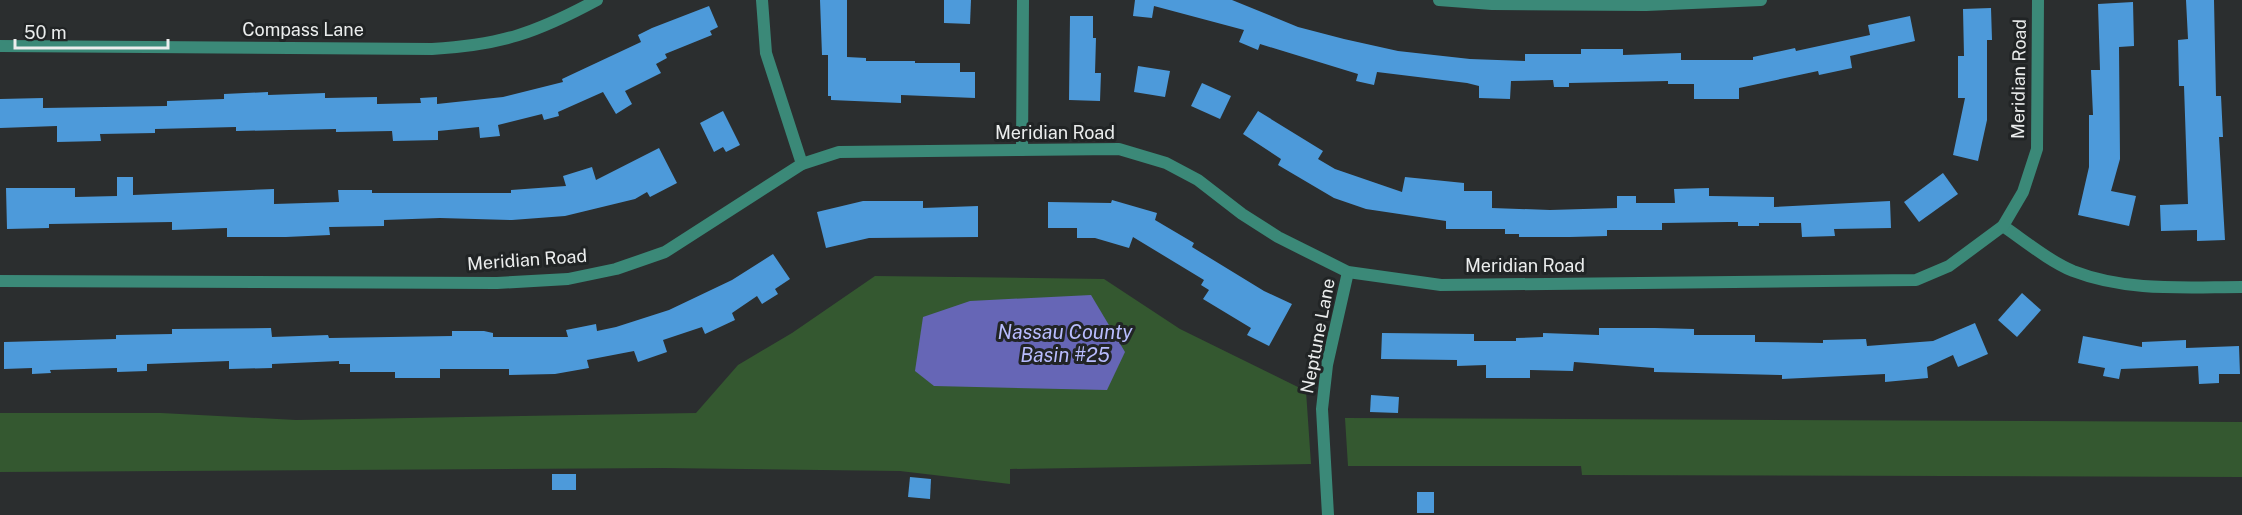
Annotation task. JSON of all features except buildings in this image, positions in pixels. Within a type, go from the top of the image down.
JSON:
[{"type":"street","name":"Compass Lane","points":[[0,46],[432,49],[473,46],[492,44],[551,25],[597,0]]},
{"type":"street","points":[[762,0],[766,52],[802,164]]},
{"type":"street","points":[[1022,150],[1023,0]]},
{"type":"street","points":[[1439,0],[1492,4],[1634,5],[1761,0]]},
{"type":"street","name":"Meridian Road","points":[[0,281],[497,283],[568,279],[616,269],[664,252],[802,164],[839,152],[1119,149],[1167,163],[1198,180],[1242,214],[1278,237],[1348,272],[1441,285],[1916,280],[1949,266],[2003,226],[2023,192],[2037,149],[2038,0]]},
{"type":"street","points":[[2003,226],[2071,270],[2106,281],[2143,287],[2242,287]]},
{"type":"street","name":"Neptune Lane","points":[[1328,515],[1323,409],[1327,365],[1348,272]]},
{"type":"green space","points":[[875,276],[1104,279],[1180,329],[1306,391],[1311,464],[1010,469],[1010,484],[900,471],[664,468],[0,472],[0,413],[161,413],[296,420],[696,413],[738,365],[792,333]]},
{"type":"green space","points":[[1345,418],[2242,422],[2242,477],[1582,475],[1581,466],[1348,466]]},
{"type":"water","name":"Nassau County Basin #25","points":[[1091,295],[1125,352],[1107,390],[934,386],[915,371],[923,317],[970,301]]}]
